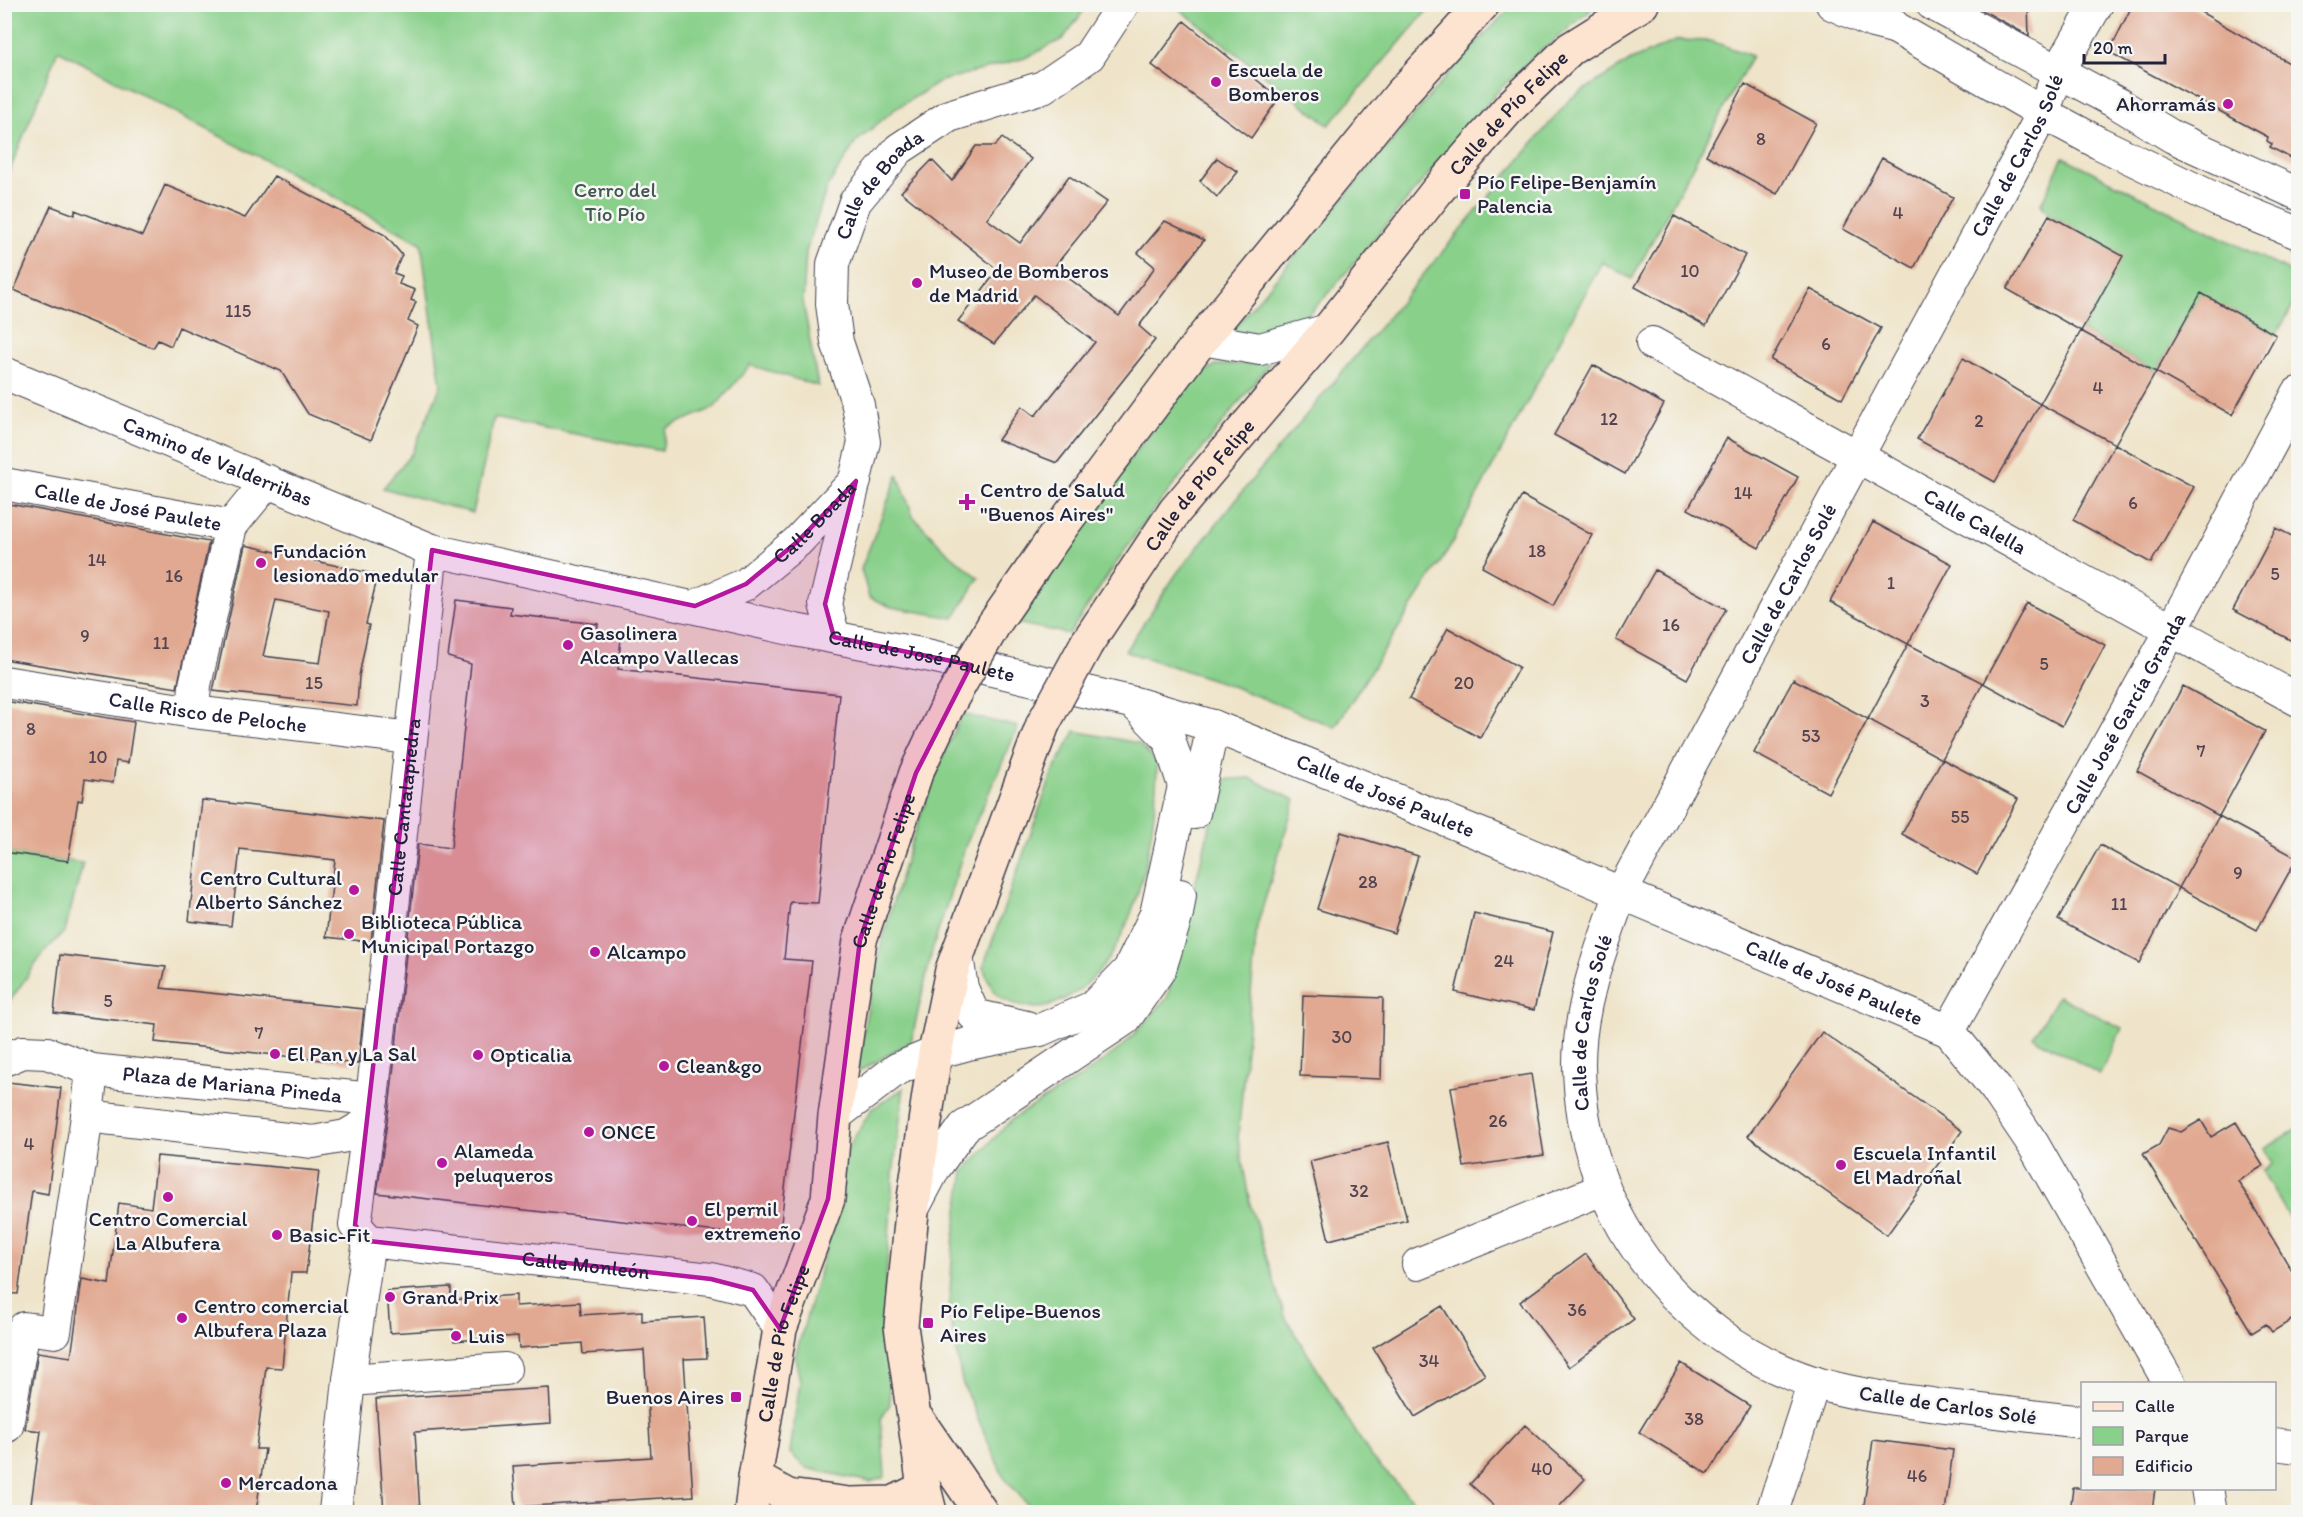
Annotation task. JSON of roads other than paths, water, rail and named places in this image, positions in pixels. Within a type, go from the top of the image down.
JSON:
[{"type":"street","name":"Calle de Boada","points":[[856,481],[864,442],[858,405],[837,342],[832,304],[833,264],[855,202],[899,149],[949,116],[1043,87],[1089,56],[1123,4]]},
{"type":"street","name":"Calle de Pío Felipe","points":[[751,1512],[780,1329],[828,1199],[835,1116],[860,940],[916,773],[948,705],[994,624],[1062,526],[1202,339],[1401,94],[1483,4]]},
{"type":"street","name":"Calle de Pío Felipe","points":[[755,1478],[788,1496],[850,1504],[927,1500],[901,1326],[912,1212],[935,1053],[952,970],[1043,724],[1087,643],[1175,512],[1328,330],[1437,191],[1510,106],[1570,49],[1642,4]]},
{"type":"street","points":[[1832,4],[1873,22],[1896,28]]},
{"type":"street","points":[[1872,4],[1896,28],[2098,143],[2219,201],[2298,233]]},
{"type":"street","points":[[1932,4],[2117,103],[2173,136],[2298,194]]},
{"type":"street","name":"Calle de Carlos Solé","points":[[2081,1422],[1869,1396],[1814,1382],[1776,1367],[1719,1336],[1671,1293],[1634,1245],[1603,1189],[1590,1147],[1581,1102],[1579,1062],[1584,1005],[1621,893],[2043,113],[2058,72],[2097,4]]},
{"type":"street","points":[[1202,339],[1260,349],[1328,330]]},
{"type":"street","name":"Calle Calella","points":[[1652,343],[2298,700]]},
{"type":"street","name":"Camino de Valderribas","points":[[4,373],[432,550]]},
{"type":"street","name":"Calle José García Granda","points":[[1949,1031],[2172,629],[2298,393]]},
{"type":"street","name":"Calle Boada","points":[[695,606],[746,584],[797,542],[856,481]]},
{"type":"street","name":"Calle Boada","points":[[834,637],[825,604],[856,481]]},
{"type":"street","name":"Calle de José Paulete","points":[[4,484],[231,526],[268,482]]},
{"type":"street","points":[[193,712],[195,685],[231,526]]},
{"type":"street","name":"Calle de José Paulete","points":[[432,550],[932,656],[1134,703],[1213,726],[1388,796],[1949,1031],[1996,1089],[2033,1144],[2169,1382]]},
{"type":"street","name":"Calle Cantalapiedra","points":[[369,1241],[355,1225],[370,1111],[432,550]]},
{"type":"street","name":"Calle Risco de Peloche","points":[[4,682],[193,712],[411,738]]},
{"type":"street","points":[[835,1116],[897,1069],[935,1053],[968,1044],[1040,1030],[1093,1007],[1129,970],[1156,914],[1184,786],[1169,740],[1134,703]]},
{"type":"street","points":[[912,1212],[934,1168],[964,1127],[1125,1019],[1160,969],[1177,914],[1196,799],[1213,726]]},
{"type":"street","points":[[957,956],[962,988],[974,1015],[1040,1030]]},
{"type":"street","name":"Plaza de Mariana Pineda","points":[[4,1060],[23,1052],[47,1053],[92,1070],[370,1111]]},
{"type":"street","name":"Plaza de Mariana Pineda","points":[[7,1426],[24,1328],[55,1332],[92,1070]]},
{"type":"street","name":"Plaza de Mariana Pineda","points":[[87,1116],[313,1142],[346,1136],[370,1111]]},
{"type":"street","name":"Plaza de Mariana Pineda","points":[[313,1142],[351,1161],[360,1188]]},
{"type":"street","points":[[1418,1264],[1603,1189]]},
{"type":"street","points":[[335,1512],[349,1380],[369,1241]]},
{"type":"street","name":"Calle Monleón","points":[[369,1241],[711,1279],[753,1290],[780,1329]]},
{"type":"street","name":"Calle de José Paulete","points":[[2149,1382],[2150,1348]]},
{"type":"street","points":[[349,1380],[505,1369]]},
{"type":"street","points":[[1772,1512],[1814,1382]]},
{"type":"street","name":"Calle de Pío Felipe","points":[[913,1411],[981,1512]]},
{"type":"street","points":[[2276,1444],[2298,1447]]},
{"type":"street","points":[[2207,1490],[2211,1512]]},
{"type":"place","name":"Escuela de Bomberos","points":[[1216,82]]},
{"type":"place","name":"Ahorramás","points":[[2228,104]]},
{"type":"place","name":"Pío Felipe-Benjamín Palencia","points":[[1465,194]]},
{"type":"place","name":"Museo de Bomberos de Madrid","points":[[917,283]]},
{"type":"place","name":"Centro de Salud \"Buenos Aires\"","points":[[967,502]]},
{"type":"place","name":"Fundación lesionado medular","points":[[261,563]]},
{"type":"place","name":"Gasolinera Alcampo Vallecas","points":[[568,645]]},
{"type":"place","name":"Centro Cultural Alberto Sánchez","points":[[354,890]]},
{"type":"place","name":"Biblioteca Pública Municipal Portazgo","points":[[349,934]]},
{"type":"place","name":"Alcampo","points":[[595,952]]},
{"type":"place","name":"El Pan y La Sal","points":[[275,1054]]},
{"type":"place","name":"Opticalia","points":[[478,1055]]},
{"type":"place","name":"Clean&go","points":[[664,1066]]},
{"type":"place","name":"ONCE","points":[[589,1132]]},
{"type":"place","name":"Alameda peluqueros","points":[[442,1163]]},
{"type":"place","name":"Escuela Infantil El Madroñal","points":[[1841,1165]]},
{"type":"place","name":"Centro Comercial La Albufera","points":[[168,1197]]},
{"type":"place","name":"El pernil extremeño","points":[[692,1221]]},
{"type":"place","name":"Basic-Fit","points":[[277,1235]]},
{"type":"place","name":"Grand Prix","points":[[390,1297]]},
{"type":"place","name":"Centro comercial Albufera Plaza","points":[[182,1318]]},
{"type":"place","name":"Pío Felipe-Buenos Aires","points":[[928,1323]]},
{"type":"place","name":"Luis","points":[[456,1336]]},
{"type":"place","name":"Buenos Aires","points":[[736,1397]]},
{"type":"place","name":"Mercadona","points":[[226,1483]]},
{"type":"park label","name":"Cerro del Tío Pío","points":[[615,202]]}]
